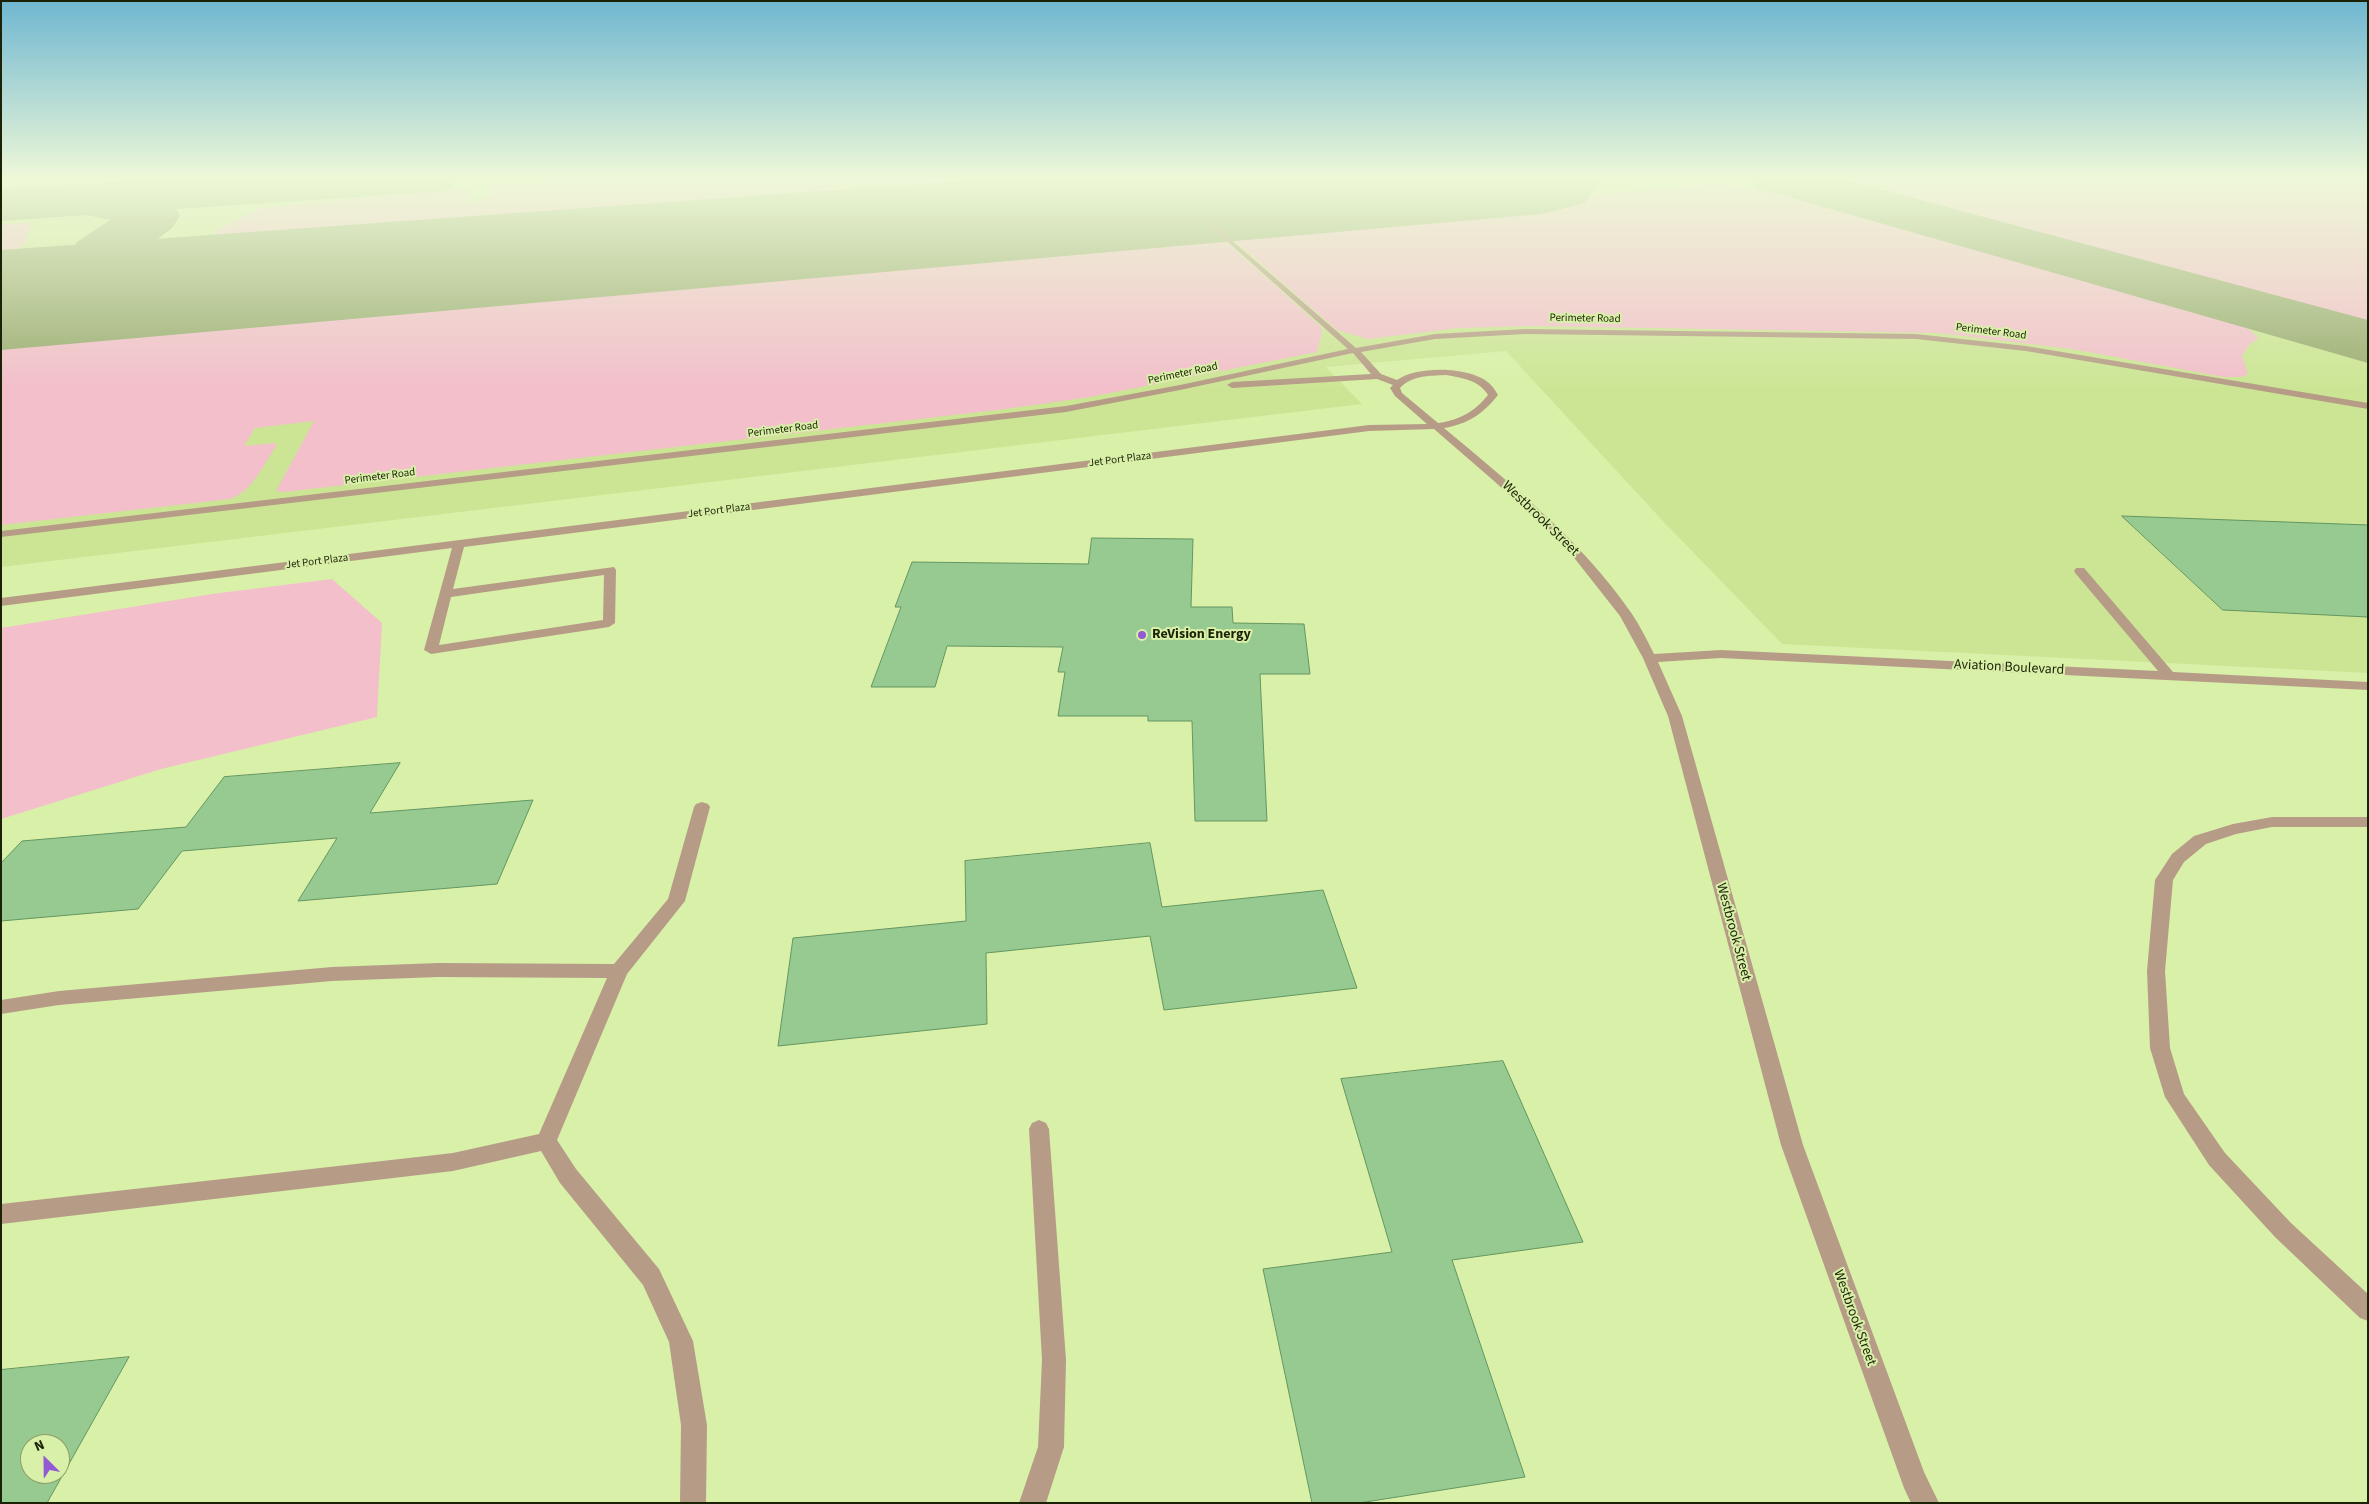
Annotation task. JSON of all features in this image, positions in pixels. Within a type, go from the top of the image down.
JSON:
[{"type":"street","points":[[1237,247],[1355,351],[1378,376]]},
{"type":"street","name":"Perimeter Road","points":[[1,534],[1066,409],[1179,388],[1355,351],[1453,335],[1508,332],[1916,338],[2015,347],[2368,406]]},
{"type":"street","name":"Jet Port Plaza","points":[[1,602],[1359,429],[1396,426],[1437,427],[1475,415],[1493,395],[1492,389],[1476,379],[1446,373],[1416,375],[1397,383]]},
{"type":"street","points":[[1179,388],[1378,376],[1397,383]]},
{"type":"street","name":"Westbrook Street","points":[[1397,383],[1394,388],[1398,394],[1498,478],[1572,548],[1626,615],[1650,658],[1675,716],[1792,1146],[1913,1479],[1926,1503]]},
{"type":"street","points":[[446,594],[610,570],[610,623],[431,650],[459,544]]},
{"type":"street","points":[[2080,571],[2169,676]]},
{"type":"street","name":"Aviation Boulevard","points":[[1650,658],[1721,654],[2368,686]]},
{"type":"street","points":[[546,1141],[619,971],[676,901],[702,807]]},
{"type":"street","points":[[2368,822],[2272,822],[2233,829],[2200,840],[2178,858],[2164,880],[2156,971],[2160,1048],[2175,1097],[2217,1159],[2283,1230],[2368,1310]]},
{"type":"street","points":[[1,1007],[59,998],[332,974],[438,970],[619,971]]},
{"type":"street","points":[[1032,1503],[1050,1447],[1054,1360],[1039,1129]]},
{"type":"street","points":[[1,1214],[453,1162],[546,1141]]},
{"type":"street","points":[[546,1141],[568,1176],[651,1277],[681,1341],[694,1426],[693,1503]]},
{"type":"shaded area","points":[[1,247],[2368,247],[2368,673],[1782,644],[1660,518],[1506,351],[1326,367],[1362,404],[1,567]]},
{"type":"shaded area","points":[[1,247],[18,247],[1,254]]},
{"type":"shaded area","points":[[216,247],[357,247],[293,252],[217,253]]},
{"type":"shaded area","points":[[951,247],[1232,247],[1321,327],[1322,332],[1317,352],[1090,397],[1006,409],[284,492],[276,491],[314,421],[255,428],[244,446],[276,443],[276,446],[251,484],[230,499],[1,525],[1,327]]},
{"type":"shaded area","points":[[1242,247],[1975,247],[2240,324],[2258,338],[2248,346],[2242,356],[2248,374],[2241,377],[2224,377],[2072,349],[1938,333],[1531,326],[1459,328],[1368,339],[1337,330]]},
{"type":"shaded area","points":[[2077,247],[2368,247],[2368,326]]},
{"type":"shaded area","points":[[332,579],[382,623],[377,717],[161,769],[1,819],[1,628],[212,594]]},
{"type":"building","points":[[2122,516],[2368,525],[2368,617],[2223,610]]},
{"type":"building","name":"ReVision Energy","points":[[1092,538],[1193,539],[1191,607],[1232,607],[1233,623],[1304,624],[1310,674],[1260,674],[1267,821],[1195,821],[1192,721],[1148,721],[1148,716],[1058,716],[1065,672],[1058,672],[1063,647],[947,646],[935,687],[871,687],[901,607],[895,607],[912,562],[1088,564]]},
{"type":"building","points":[[400,763],[370,813],[533,800],[497,884],[298,901],[337,838],[182,851],[138,909],[1,921],[1,863],[22,841],[186,827],[224,777]]},
{"type":"building","points":[[1150,843],[1162,907],[1323,890],[1357,988],[1164,1010],[1150,936],[986,953],[987,1024],[778,1046],[793,938],[966,921],[965,861]]},
{"type":"building","points":[[1503,1061],[1583,1242],[1452,1260],[1525,1477],[1359,1503],[1312,1503],[1263,1269],[1392,1252],[1341,1079]]},
{"type":"building","points":[[129,1357],[70,1462],[70,1434],[20,1434],[20,1484],[58,1484],[47,1503],[1,1503],[1,1370]]},
{"type":"taxiway","points":[[109,247],[98,255],[83,274],[91,283],[115,287],[168,287]]},
{"type":"taxiway","points":[[2028,247],[2368,342]]},
{"type":"runway","points":[[1,300],[662,247]]},
{"type":"place","name":"ReVision Energy","points":[[1142,635]]}]
